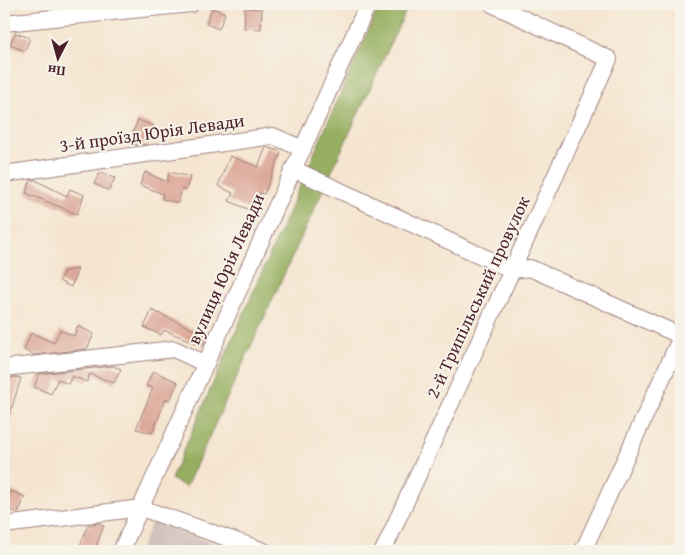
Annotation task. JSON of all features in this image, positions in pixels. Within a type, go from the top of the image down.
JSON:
[{"type":"street","points":[[4,23],[190,4]]},
{"type":"street","name":"вулиця Юрія Левади","points":[[121,551],[368,4]]},
{"type":"street","name":"2-й Трипільський провулок","points":[[383,551],[609,59],[492,4]]},
{"type":"street","name":"3-й проїзд Юрія Левади","points":[[4,174],[272,136],[303,149]]},
{"type":"street","points":[[293,169],[512,270],[530,268],[681,337],[583,551]]},
{"type":"street","points":[[4,368],[174,349],[206,364]]},
{"type":"street","points":[[4,525],[141,508],[264,551]]},
{"type":"shaded area","points":[[152,522],[235,551],[139,551]]},
{"type":"green space","points":[[380,4],[409,4],[186,487],[171,479]]},
{"type":"building","points":[[212,8],[225,13],[219,29],[206,24]]},
{"type":"building","points":[[245,8],[262,9],[261,29],[244,28]]},
{"type":"building","points":[[15,33],[30,38],[25,51],[10,45]]},
{"type":"building","points":[[138,120],[154,126],[147,144],[137,145],[129,142]]},
{"type":"building","points":[[266,147],[281,152],[264,194],[260,193],[252,211],[229,201],[233,193],[218,186],[230,156],[258,167]]},
{"type":"building","points":[[100,172],[115,178],[109,191],[94,184]]},
{"type":"building","points":[[145,172],[167,182],[169,172],[190,177],[186,190],[182,189],[178,203],[162,199],[163,194],[140,185]]},
{"type":"building","points":[[31,180],[35,180],[67,196],[70,189],[84,195],[77,214],[26,193]]},
{"type":"building","points":[[78,269],[71,287],[59,281],[64,271]]},
{"type":"building","points":[[152,310],[207,336],[203,346],[164,330],[161,335],[144,327]]},
{"type":"building","points":[[78,326],[94,334],[87,349],[34,355],[24,350],[31,333],[54,343],[60,330],[74,336]]},
{"type":"building","points":[[113,366],[121,369],[114,383],[90,374],[87,382],[72,376],[68,384],[58,379],[51,394],[34,387],[39,374]]},
{"type":"building","points":[[153,371],[178,382],[170,400],[166,399],[152,433],[136,429],[153,388],[146,386]]},
{"type":"building","points":[[7,378],[21,378],[7,423],[4,423],[4,387]]},
{"type":"building","points":[[11,491],[25,497],[18,513],[4,508]]},
{"type":"building","points":[[98,523],[104,526],[94,551],[78,551],[88,525]]}]
